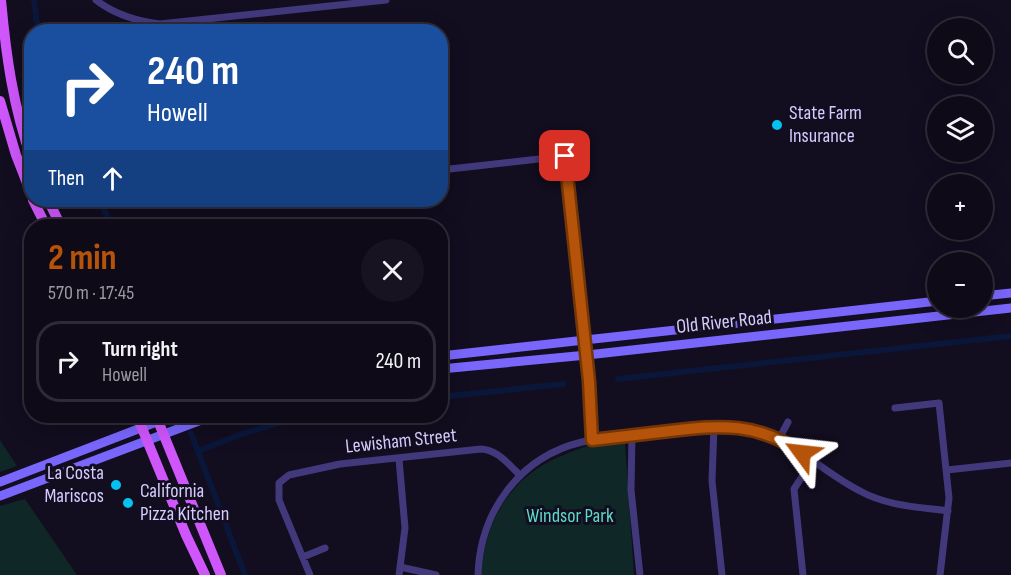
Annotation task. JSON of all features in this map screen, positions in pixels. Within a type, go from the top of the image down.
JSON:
[{"type":"main road","points":[[1,0],[11,86],[24,137]]},
{"type":"main road","points":[[0,101],[24,178]]},
{"type":"main road","points":[[993,295],[1011,293]]},
{"type":"main road","name":"Old River Road","points":[[448,355],[927,302]]},
{"type":"main road","name":"Old River Road","points":[[448,368],[1011,308]]},
{"type":"main road","points":[[140,423],[205,575]]},
{"type":"main road","points":[[0,482],[149,423]]},
{"type":"main road","points":[[160,423],[221,575]]},
{"type":"main road","points":[[0,496],[193,423]]},
{"type":"main road","points":[[196,556],[205,560],[214,575]]},
{"type":"street","points":[[96,0],[121,15],[160,24],[386,0]]},
{"type":"street","points":[[448,169],[565,156],[587,355],[592,440]]},
{"type":"street","points":[[895,408],[939,403],[947,470],[948,511],[940,575]]},
{"type":"street","points":[[779,439],[788,422]]},
{"type":"street","points":[[478,575],[480,547],[488,522],[501,497],[520,475],[554,452],[592,440],[714,426],[741,427],[779,439],[850,486],[874,498],[898,505],[948,511]]},
{"type":"street","points":[[714,426],[712,481],[722,575]]},
{"type":"street","points":[[632,435],[631,490],[640,575]]},
{"type":"street","name":"Lewisham Street","points":[[303,557],[279,500],[279,483],[289,475],[320,468],[490,450],[498,454],[520,475]]},
{"type":"street","points":[[399,459],[405,528],[399,571],[436,575]]},
{"type":"street","points":[[803,575],[794,489],[813,460]]},
{"type":"street","points":[[947,470],[1011,463]]},
{"type":"street","points":[[310,575],[303,557],[325,548]]},
{"type":"green space","points":[[0,440],[17,466],[0,472]]},
{"type":"green space","name":"Windsor Park","points":[[625,443],[634,575],[481,575],[488,535],[495,517],[516,486],[530,473],[547,463],[588,446]]},
{"type":"green space","points":[[25,499],[77,575],[0,575],[0,506]]},
{"type":"waterway","points":[[34,0],[37,24]]},
{"type":"waterway","points":[[103,207],[108,219]]},
{"type":"waterway","points":[[618,379],[1011,336]]},
{"type":"waterway","points":[[448,396],[563,384]]},
{"type":"waterway","points":[[198,451],[279,423]]},
{"type":"waterway","points":[[191,433],[245,575]]},
{"type":"place","name":"State Farm Insurance","points":[[777,125]]},
{"type":"place","name":"La Costa Mariscos","points":[[116,485]]},
{"type":"place","name":"California Pizza Kitchen","points":[[128,503]]},
{"type":"route","points":[[565,156],[589,381],[592,440],[727,426],[755,430],[769,435],[802,453]]}]
